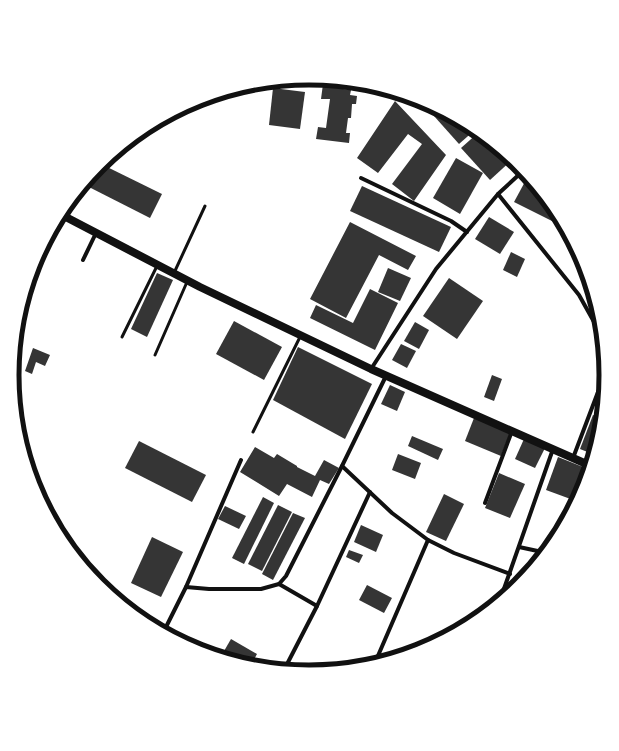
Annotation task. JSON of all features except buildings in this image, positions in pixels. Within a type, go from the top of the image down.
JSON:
[{"type":"main road","points":[[66,217],[188,280],[371,369],[586,464]]},
{"type":"street","points":[[371,369],[436,269],[498,194],[519,175]]},
{"type":"street","points":[[361,178],[451,221],[467,232]]},
{"type":"street","points":[[498,194],[579,295],[595,324]]},
{"type":"street","points":[[83,260],[96,233]]},
{"type":"street","points":[[186,587],[209,590],[262,589],[279,584],[286,576],[386,376]]},
{"type":"street","points":[[572,458],[598,392]]},
{"type":"street","points":[[485,503],[512,431]]},
{"type":"street","points":[[503,592],[552,449]]},
{"type":"street","points":[[166,628],[186,587],[241,460]]},
{"type":"street","points":[[342,466],[392,513],[428,540],[454,553],[510,574]]},
{"type":"street","points":[[287,665],[370,492]]},
{"type":"street","points":[[377,658],[428,540]]},
{"type":"street","points":[[519,547],[540,552]]},
{"type":"street","points":[[279,584],[316,606]]},
{"type":"lane","points":[[174,273],[205,206]]},
{"type":"lane","points":[[122,337],[158,265]]},
{"type":"lane","points":[[155,355],[188,280]]},
{"type":"lane","points":[[253,432],[301,335]]}]
